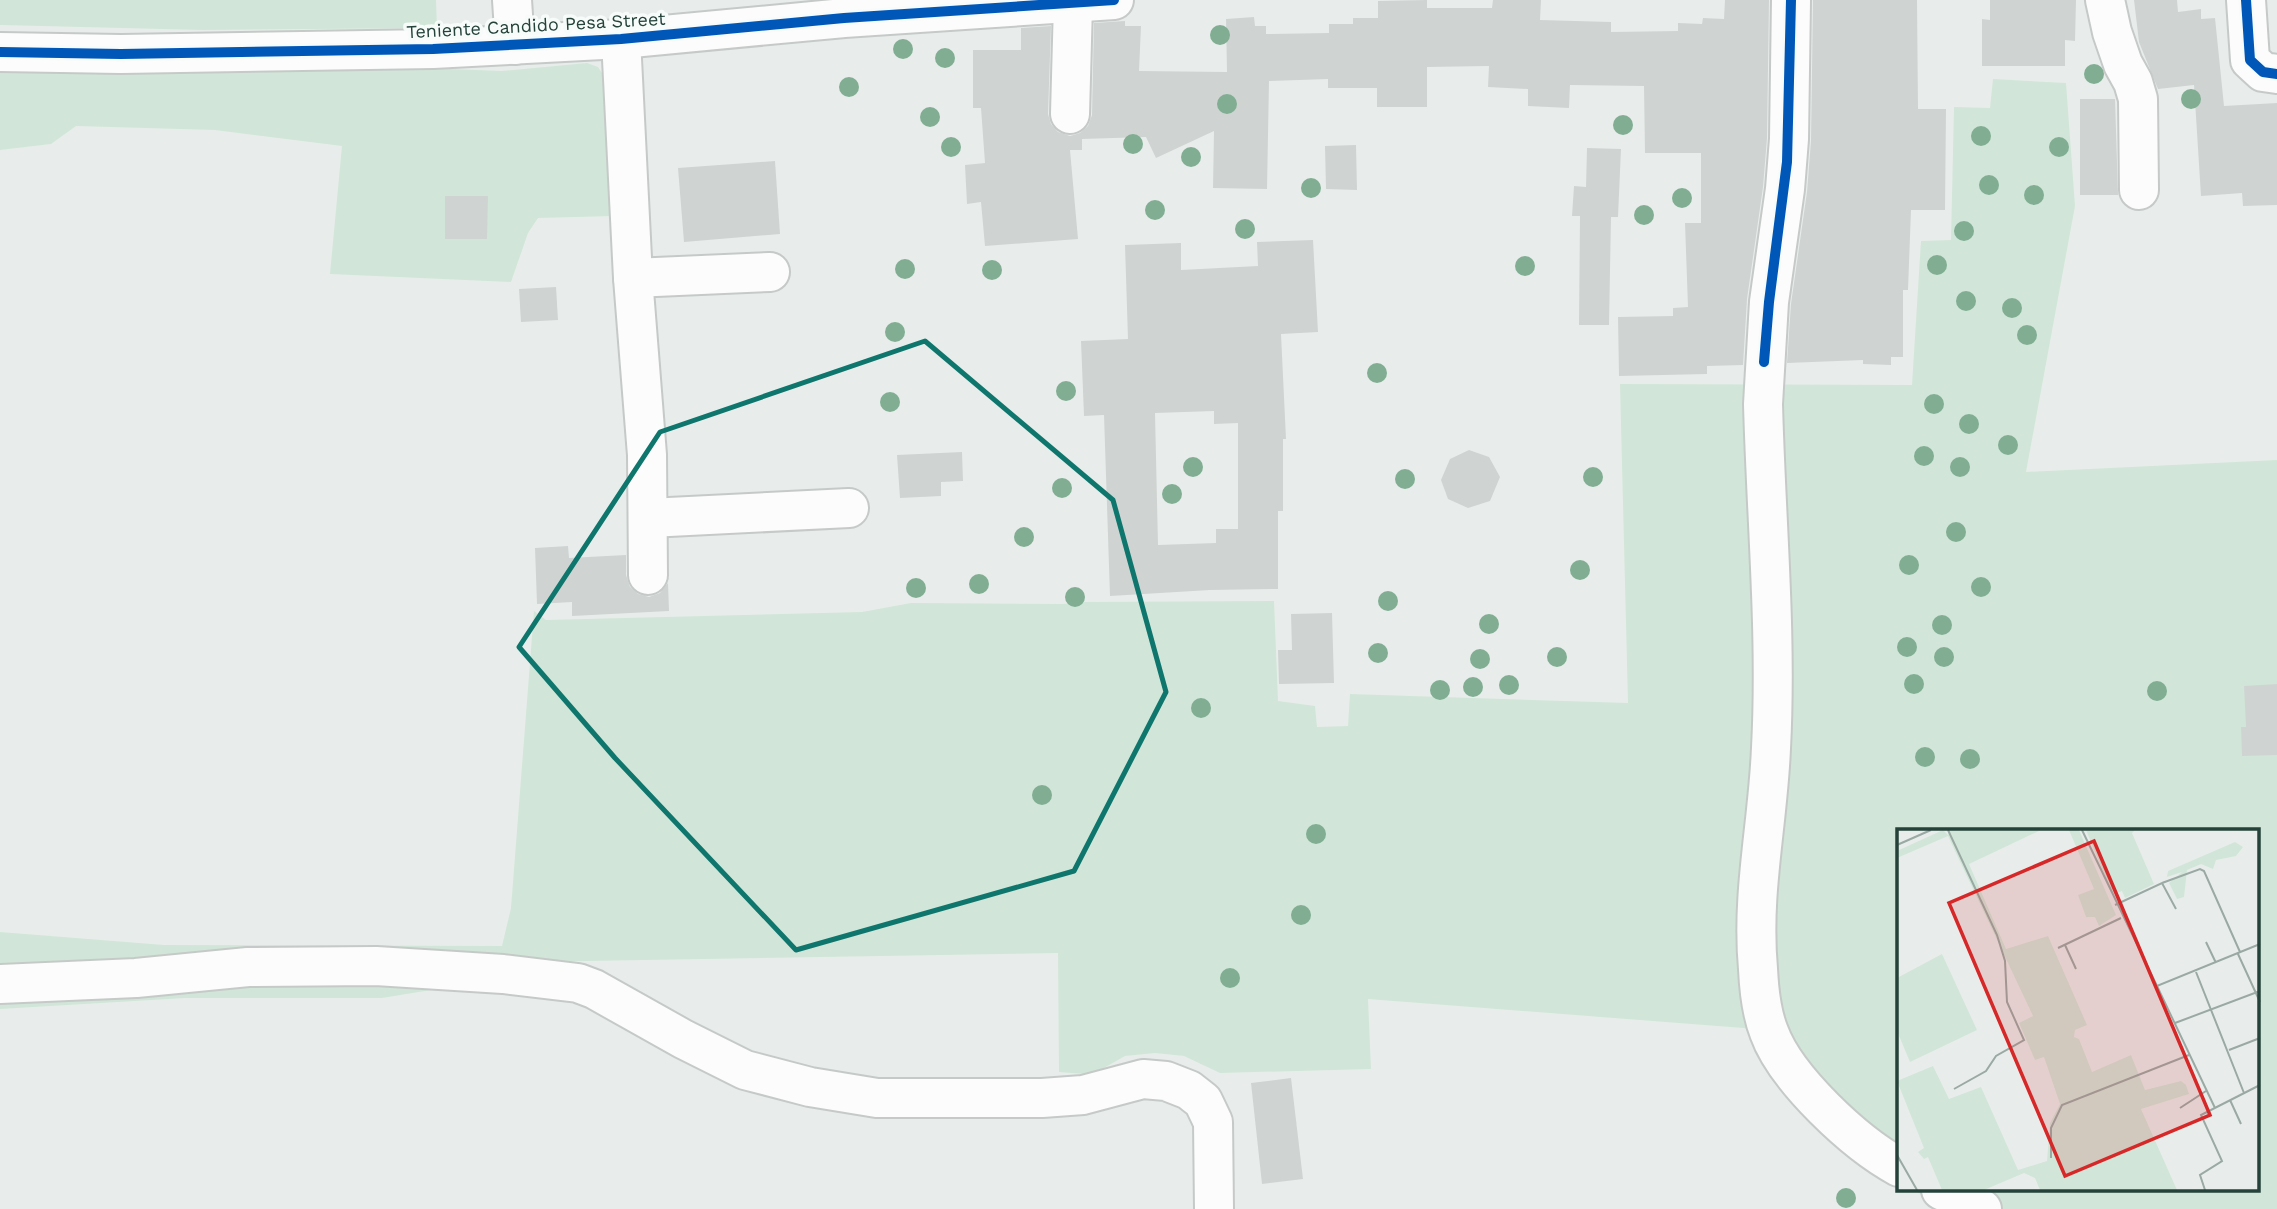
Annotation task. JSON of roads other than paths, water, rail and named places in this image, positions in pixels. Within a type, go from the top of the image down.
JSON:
[{"type":"street","points":[[512,0],[514,45]]},
{"type":"street","name":"Teniente Candido Pesa Street","points":[[0,52],[121,54],[433,49],[621,39],[844,18],[1114,0]]},
{"type":"street","points":[[1791,0],[1787,162],[1764,362],[1772,671],[1771,748],[1759,855],[1756,947],[1763,1012],[1777,1048],[1819,1102],[1859,1139],[1897,1166]]},
{"type":"street","points":[[2105,0],[2121,57],[2136,89],[2139,190]]},
{"type":"street","points":[[2246,0],[2250,60],[2263,72],[2277,74]]},
{"type":"street","points":[[1070,114],[1073,4]]},
{"type":"street","points":[[621,39],[647,455],[648,575]]},
{"type":"street","points":[[634,278],[770,272]]},
{"type":"street","points":[[649,518],[849,508]]},
{"type":"street","points":[[0,984],[136,978],[248,967],[376,966],[503,974],[578,983],[745,1070],[810,1087],[877,1098],[1042,1098],[1083,1095],[1143,1079],[1166,1081],[1189,1090],[1203,1101],[1213,1122],[1214,1209]]},
{"type":"street","points":[[1945,1192],[1982,1209]]}]
